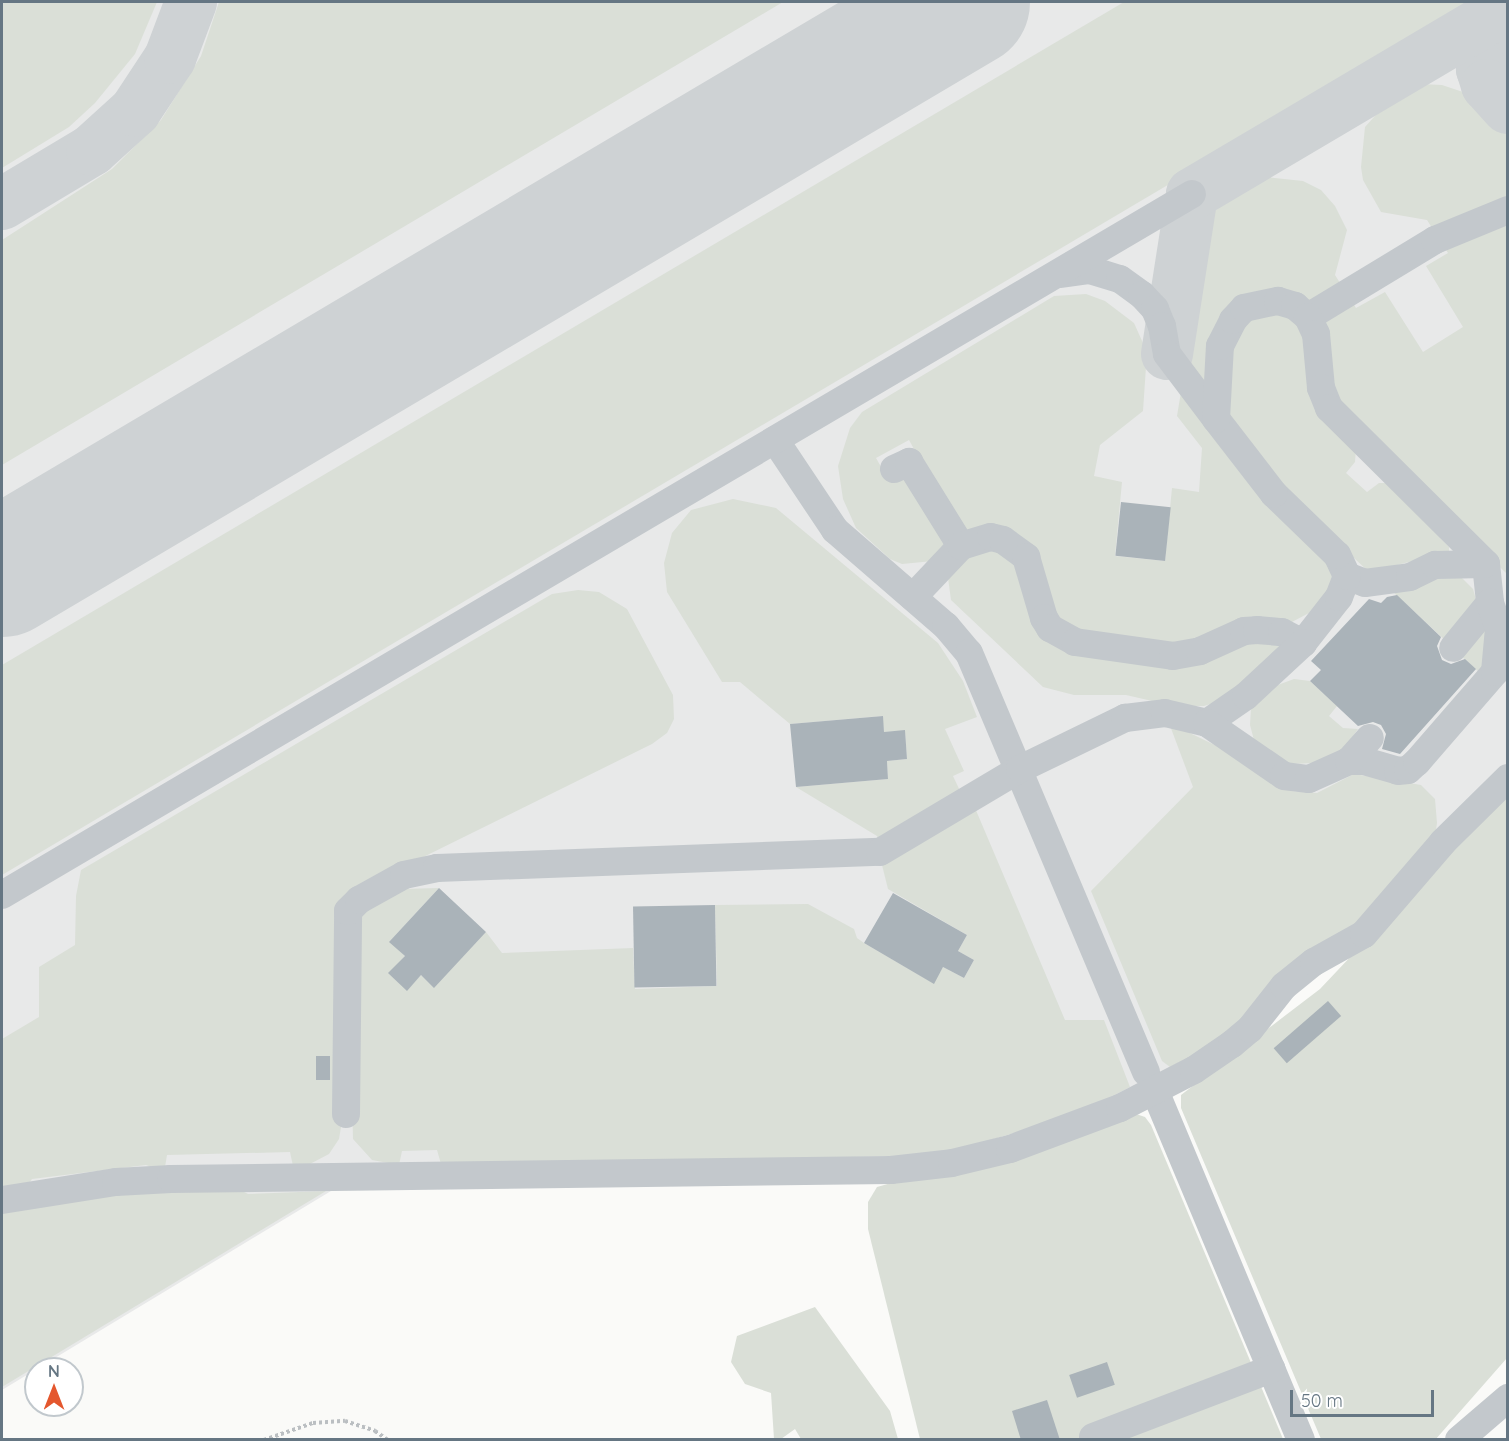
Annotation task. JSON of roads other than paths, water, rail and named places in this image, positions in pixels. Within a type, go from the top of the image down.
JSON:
[{"type":"street","points":[[2,895],[1192,194]]},
{"type":"street","points":[[1308,317],[1435,240],[1508,210]]},
{"type":"street","points":[[1053,276],[1090,270],[1120,279],[1142,295],[1159,317],[1167,354],[1274,494],[1337,555],[1347,576],[1365,583],[1410,577],[1435,565],[1486,564]]},
{"type":"street","points":[[346,1114],[348,911],[382,885],[437,868],[880,852],[1020,769],[1125,718],[1165,713],[1207,723],[1284,776],[1309,779],[1349,761],[1364,760],[1398,771],[1408,770],[1495,672],[1499,628],[1490,603],[1486,564],[1329,408],[1321,388],[1320,351],[1308,317],[1295,306],[1278,300],[1259,302],[1238,314],[1220,346],[1216,419]]},
{"type":"street","points":[[775,440],[835,530],[946,626],[969,653],[1301,1437]]},
{"type":"street","points":[[894,469],[909,462],[962,546]]},
{"type":"street","points":[[913,597],[962,546],[991,537],[1016,547],[1031,567],[1044,618],[1050,628],[1075,642],[1173,656],[1200,651],[1244,631],[1282,632],[1303,643]]},
{"type":"street","points":[[1207,723],[1246,696],[1303,643],[1339,597],[1347,576]]},
{"type":"street","points":[[1453,648],[1490,603]]},
{"type":"street","points":[[1349,761],[1370,738]]},
{"type":"street","points":[[2,1200],[171,1179],[921,1168],[1044,1139],[1150,1081],[1232,1044],[1250,1029],[1284,986],[1314,962],[1364,934],[1452,833],[1508,778]]},
{"type":"street","points":[[1093,1437],[1271,1369]]},
{"type":"street","points":[[1459,1440],[1508,1398]]}]
